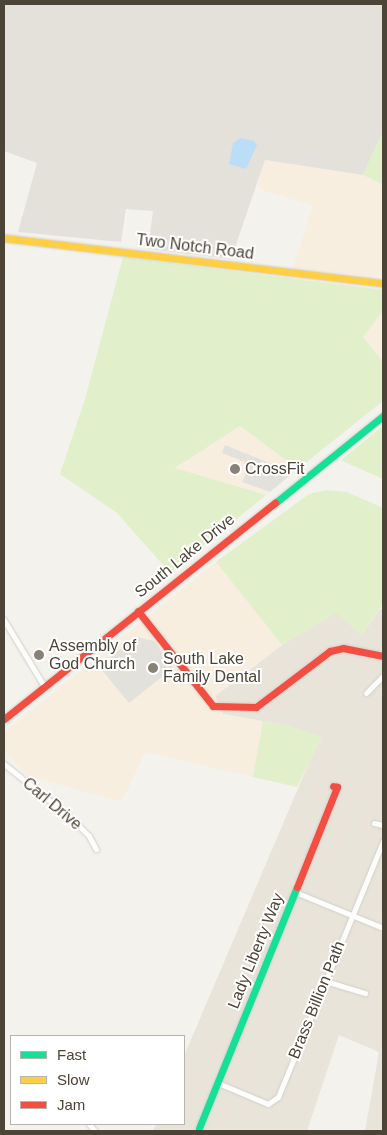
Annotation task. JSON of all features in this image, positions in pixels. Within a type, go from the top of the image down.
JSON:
[{"type":"street","name":"Two Notch Road","points":[[4,238],[383,283]]},
{"type":"street","name":"South Lake Drive","points":[[4,719],[383,416]]},
{"type":"street","points":[[138,611],[213,706],[243,709],[256,707],[330,651],[343,648],[383,656]]},
{"type":"street","points":[[4,620],[44,686]]},
{"type":"street","points":[[366,693],[383,676]]},
{"type":"street","name":"Carl Drive","points":[[4,764],[68,816],[89,836],[96,849]]},
{"type":"street","name":"Lady Liberty Way","points":[[199,1128],[338,787],[333,786]]},
{"type":"street","points":[[374,823],[383,825]]},
{"type":"street","name":"Brass Billion Path","points":[[218,1083],[256,1100],[275,1102],[383,841]]},
{"type":"street","points":[[295,892],[383,928]]},
{"type":"street","points":[[325,981],[365,993]]},
{"type":"shaded area","points":[[4,4],[383,4],[383,132],[363,175],[265,160],[231,259],[148,249],[153,211],[126,209],[121,242],[18,232],[37,163],[4,151]]},
{"type":"shaded area","points":[[264,160],[363,175],[383,185],[383,277],[293,268],[313,206],[257,188]]},
{"type":"shaded area","points":[[383,311],[383,362],[363,337]]},
{"type":"shaded area","points":[[240,426],[298,469],[266,495],[174,468]]},
{"type":"shaded area","points":[[225,445],[279,467],[289,476],[270,492],[242,482],[250,464],[222,453]]},
{"type":"shaded area","points":[[216,562],[282,645],[215,696],[223,714],[263,721],[253,777],[145,752],[122,802],[28,776],[4,751],[4,733]]},
{"type":"shaded area","points":[[380,609],[383,609],[383,1131],[365,1131],[379,1052],[339,1035],[307,1131],[153,1131],[156,1125],[185,1125],[185,1054],[308,765],[294,727],[223,714],[215,696],[282,645],[336,612],[362,635]]},
{"type":"shaded area","points":[[136,637],[154,641],[173,668],[129,703],[101,669],[103,663],[111,661],[111,657]]},
{"type":"green space","points":[[383,132],[383,185],[363,175]]},
{"type":"green space","points":[[123,257],[383,290],[383,311],[363,337],[383,362],[383,401],[298,469],[240,426],[175,468],[266,495],[170,573],[117,513],[60,474],[85,399]]},
{"type":"green space","points":[[383,426],[383,479],[340,460],[341,460]]},
{"type":"green space","points":[[326,490],[347,492],[383,508],[383,604],[362,635],[336,613],[282,645],[216,562],[309,494]]},
{"type":"green space","points":[[263,721],[294,727],[322,737],[297,787],[253,777]]},
{"type":"water","points":[[240,138],[254,141],[257,145],[246,169],[229,164],[233,143]]},
{"type":"traffic: fast","points":[[275,503],[383,416]]},
{"type":"traffic: fast","points":[[199,1128],[297,887]]},
{"type":"traffic: slow","points":[[4,238],[383,283]]},
{"type":"traffic: jam","points":[[4,719],[275,503]]},
{"type":"traffic: jam","points":[[138,611],[213,706],[256,707],[330,651],[343,648],[383,656]]},
{"type":"traffic: jam","points":[[297,887],[337,787],[333,786]]},
{"type":"place","name":"CrossFit","points":[[235,469]]},
{"type":"place","name":"Assembly of God Church","points":[[39,655]]},
{"type":"place","name":"South Lake Family Dental","points":[[153,668]]}]
